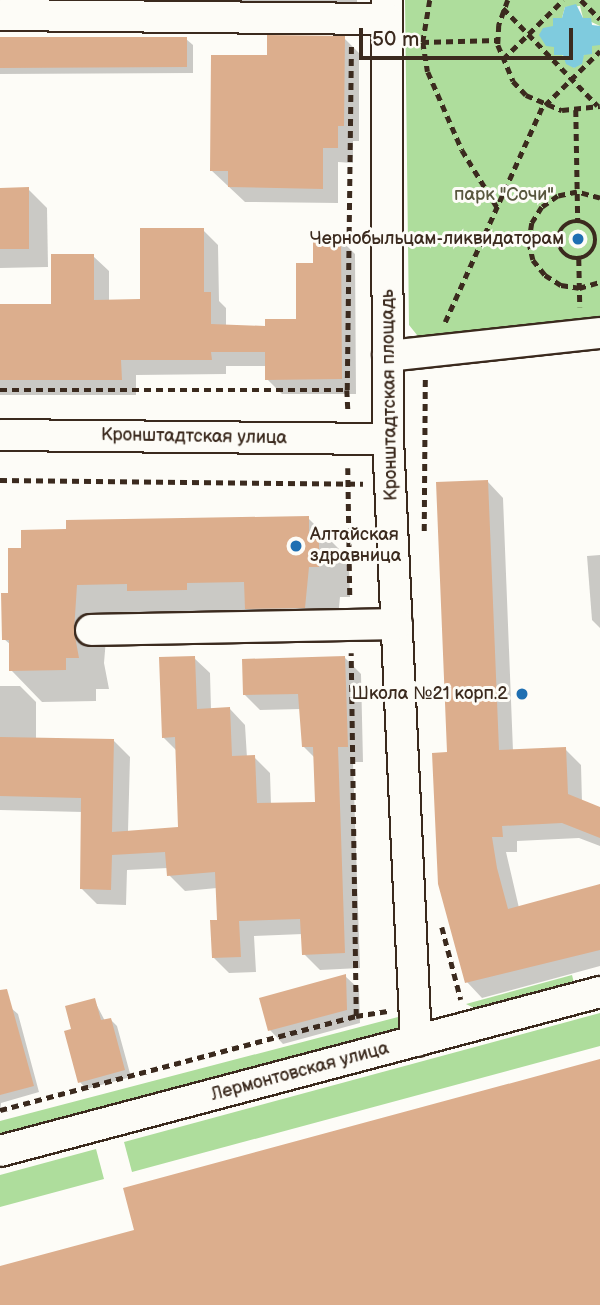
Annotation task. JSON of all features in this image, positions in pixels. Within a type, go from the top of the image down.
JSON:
[{"type":"street","points":[[0,15],[387,21]]},
{"type":"street","name":"Кронштадтская площадь","points":[[387,21],[388,439],[416,1041]]},
{"type":"street","points":[[388,356],[590,334]]},
{"type":"street","name":"Кронштадтская улица","points":[[0,435],[388,439]]},
{"type":"street","points":[[90,629],[397,624]]},
{"type":"street","name":"Лермонтовская улица","points":[[0,1151],[600,992]]},
{"type":"path","points":[[430,0],[423,42],[428,72],[442,108],[496,207]]},
{"type":"path","points":[[508,0],[503,8],[498,40],[502,59],[513,81],[544,105],[576,110],[599,106]]},
{"type":"path","points":[[502,59],[564,0]]},
{"type":"path","points":[[581,0],[600,19]]},
{"type":"path","points":[[503,8],[599,106]]},
{"type":"path","points":[[348,417],[351,19]]},
{"type":"path","points":[[387,21],[423,42],[498,40]]},
{"type":"path","points":[[424,534],[426,370],[432,351],[544,105],[600,51]]},
{"type":"path","points":[[576,110],[578,220]]},
{"type":"path","points":[[600,198],[577,192],[558,196],[542,207],[532,223],[529,242],[533,260],[545,275],[561,285],[579,288],[600,282]]},
{"type":"path","points":[[578,220],[590,225],[597,237],[592,253],[579,259],[564,254],[558,240],[563,226],[578,220]]},
{"type":"path","points":[[579,259],[579,288],[590,334]]},
{"type":"path","points":[[0,390],[347,390]]},
{"type":"path","points":[[0,1111],[356,1016],[348,457]]},
{"type":"path","points":[[0,481],[390,484]]},
{"type":"path","points":[[441,922],[468,1028]]},
{"type":"green space","name":"парк \"Сочи\"","points":[[405,0],[600,0],[600,26],[583,18],[580,6],[565,7],[554,46],[574,68],[592,45],[600,45],[600,321],[421,340],[409,325]]},
{"type":"green space","points":[[572,975],[576,991],[482,1012],[466,1004]]},
{"type":"green space","points":[[600,1013],[600,1046],[132,1172],[124,1142]]},
{"type":"green space","points":[[398,1017],[403,1034],[0,1140],[0,1121]]},
{"type":"green space","points":[[96,1149],[104,1179],[0,1207],[0,1175]]},
{"type":"water","points":[[576,4],[583,18],[591,18],[592,25],[600,26],[600,45],[592,46],[592,54],[584,55],[582,64],[574,68],[566,64],[563,55],[554,55],[554,47],[546,46],[539,35],[543,28],[553,26],[553,18],[562,18],[565,7]]},
{"type":"building","points":[[267,35],[345,36],[344,126],[338,126],[338,148],[323,148],[323,189],[228,187],[228,171],[210,171],[211,55],[267,55]]},
{"type":"building","points":[[0,37],[187,37],[187,67],[0,68]]},
{"type":"building","points":[[29,187],[29,249],[0,249],[0,188]]},
{"type":"building","points":[[140,228],[204,228],[204,292],[211,292],[211,324],[265,326],[265,319],[296,319],[296,263],[313,263],[313,237],[341,237],[342,379],[265,380],[265,352],[211,352],[212,360],[121,360],[122,380],[0,380],[0,304],[51,304],[51,254],[94,254],[94,300],[140,299]]},
{"type":"building","points":[[488,480],[499,750],[566,747],[568,794],[600,807],[600,838],[562,823],[502,826],[503,837],[492,837],[497,868],[508,909],[600,884],[600,950],[465,983],[438,884],[432,753],[447,752],[436,482]]},
{"type":"building","points":[[309,516],[309,534],[319,534],[319,567],[309,567],[305,608],[245,609],[244,582],[187,583],[187,590],[127,591],[127,584],[77,585],[74,631],[79,658],[66,658],[66,670],[9,671],[9,640],[2,640],[1,593],[8,593],[8,548],[21,548],[21,530],[66,529],[66,520]]},
{"type":"building","points":[[195,656],[197,709],[230,707],[232,756],[255,755],[257,803],[315,802],[313,747],[302,747],[298,694],[243,695],[242,659],[345,656],[348,747],[338,747],[345,953],[302,955],[300,919],[239,921],[241,957],[212,958],[210,920],[217,920],[215,872],[167,876],[165,852],[112,855],[111,890],[80,889],[81,798],[0,796],[0,737],[114,739],[112,832],[178,827],[175,737],[162,738],[159,657]]},
{"type":"building","points":[[346,974],[347,1010],[268,1031],[259,998]]},
{"type":"building","points":[[7,989],[34,1086],[0,1095],[0,990]]},
{"type":"building","points":[[95,998],[101,1020],[111,1018],[125,1070],[78,1083],[64,1031],[71,1029],[65,1006]]},
{"type":"building","points":[[600,1059],[600,1305],[0,1305],[0,1266],[134,1230],[123,1188]]},
{"type":"place","name":"Чернобыльцам-ликвидаторам","points":[[578,239]]},
{"type":"place","name":"Алтайская здравница","points":[[296,546]]},
{"type":"place","name":"Школа №21 корп.2","points":[[522,694]]}]
